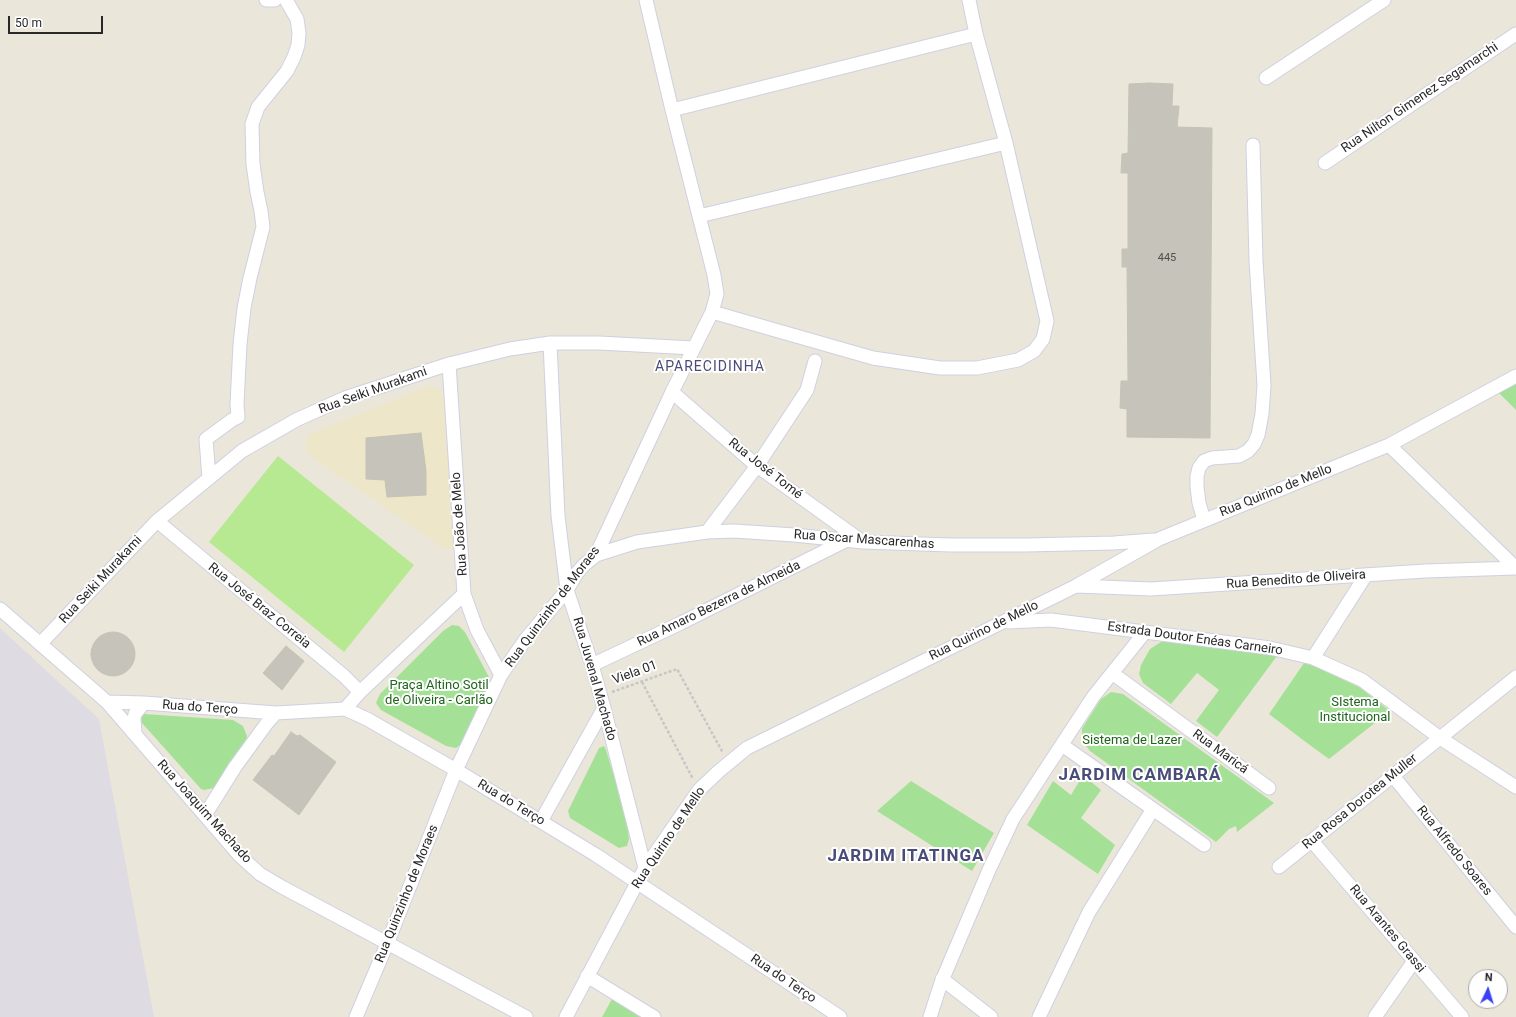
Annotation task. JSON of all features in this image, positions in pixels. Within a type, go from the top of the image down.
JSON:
[{"type":"street","points":[[266,0],[275,0]]},
{"type":"street","points":[[209,478],[206,439],[238,417],[237,404],[240,344],[244,308],[252,266],[263,228],[253,164],[252,124],[258,107],[287,71],[298,45],[299,34],[297,19],[286,0]]},
{"type":"street","name":"Rua Quinzinho de Moraes","points":[[356,1017],[387,944],[456,770],[502,675],[526,640],[568,590],[577,573],[596,555],[672,392],[712,312],[717,294],[714,275],[646,0]]},
{"type":"street","points":[[712,312],[873,358],[940,368],[977,368],[1018,360],[1034,351],[1043,339],[1047,321],[1006,143],[976,34],[969,0]]},
{"type":"street","points":[[1266,78],[1384,0]]},
{"type":"street","points":[[672,110],[976,34]]},
{"type":"street","name":"Rua Nilton Gimenez Segamarchi","points":[[1325,163],[1516,34]]},
{"type":"street","points":[[699,216],[1006,143]]},
{"type":"street","points":[[1204,520],[1199,503],[1197,487],[1199,468],[1204,461],[1212,458],[1239,456],[1248,451],[1254,444],[1258,435],[1262,414],[1264,385],[1256,260],[1253,145]]},
{"type":"street","name":"Rua Seiki Murakami","points":[[40,644],[157,521],[242,451],[296,420],[344,398],[449,364],[510,349],[550,343],[599,343],[694,348]]},
{"type":"street","name":"Rua Juvenal Machado","points":[[550,343],[558,516],[568,590],[592,665],[645,868]]},
{"type":"street","points":[[707,532],[757,466],[807,390],[814,362]]},
{"type":"street","name":"Rua João de Melo","points":[[449,364],[464,594],[477,630],[502,675]]},
{"type":"street","name":"Rua Quirino de Mello","points":[[566,1017],[645,868],[699,790],[728,763],[747,748],[1076,586],[1159,539],[1389,446],[1516,376]]},
{"type":"street","name":"Rua José Tomé","points":[[672,392],[757,466],[862,542]]},
{"type":"street","points":[[1389,446],[1516,568]]},
{"type":"street","name":"Rua José Braz Correia","points":[[157,521],[344,676],[360,692]]},
{"type":"street","name":"Rua Oscar Mascarenhas","points":[[596,555],[637,542],[707,532],[734,531],[794,535],[845,541],[950,545],[1114,543],[1159,539]]},
{"type":"street","name":"Rua Amaro Bezerra de Almeida","points":[[592,665],[681,624],[845,541]]},
{"type":"street","name":"Rua Benedito de Oliveira","points":[[1076,586],[1151,588],[1425,571],[1516,568]]},
{"type":"street","points":[[1313,658],[1366,575]]},
{"type":"street","points":[[345,709],[360,692],[464,594]]},
{"type":"street","name":"Rua Joaquim Machado","points":[[0,609],[107,702],[240,856],[260,874],[282,888],[526,1017]]},
{"type":"street","name":"Estrada Doutor Enéas Carneiro","points":[[1002,622],[1051,620],[1270,648],[1313,658],[1362,680],[1440,738],[1516,787]]},
{"type":"street","points":[[930,1017],[942,979],[989,870],[1013,819],[1093,697],[1145,632]]},
{"type":"street","name":"Rua Maricá","points":[[1112,673],[1269,788]]},
{"type":"street","name":"Rua Rosa Dorotea Muller","points":[[1279,867],[1516,677]]},
{"type":"street","name":"Rua do Terço","points":[[107,702],[144,703],[276,713],[345,709],[367,719],[456,770],[638,881],[840,1017]]},
{"type":"street","points":[[541,821],[602,702]]},
{"type":"street","name":"Rua do Terço","points":[[136,734],[134,719],[135,714],[144,703]]},
{"type":"street","points":[[205,815],[235,767],[276,713]]},
{"type":"street","points":[[1062,745],[1204,845]]},
{"type":"street","name":"Rua Alfredo Soares","points":[[1393,776],[1516,927]]},
{"type":"street","points":[[1040,1017],[1089,912],[1153,809]]},
{"type":"street","name":"Rua Arantes Grassi","points":[[1312,841],[1462,1017]]},
{"type":"street","points":[[1375,1017],[1414,961]]},
{"type":"street","points":[[587,976],[654,1017]]},
{"type":"street","points":[[942,979],[991,1017]]},
{"type":"path","name":"Viela 01","points":[[602,702],[642,682],[677,669],[728,763]]},
{"type":"path","points":[[642,682],[699,790]]},
{"type":"shaded area","points":[[427,387],[437,388],[443,396],[454,548],[445,549],[310,456],[306,451],[306,440],[308,435]]},
{"type":"shaded area","points":[[0,628],[99,719],[154,1017],[0,1017]]},
{"type":"green space","points":[[1516,381],[1516,410],[1497,391]]},
{"type":"green space","points":[[278,456],[414,565],[344,652],[209,542]]},
{"type":"green space","name":"Praça Altino Sotil de Oliveira - Carlão","points":[[452,625],[459,626],[465,632],[491,681],[463,743],[456,748],[446,746],[381,710],[376,703],[380,694],[443,631]]},
{"type":"green space","points":[[1176,639],[1277,656],[1217,737],[1196,721],[1219,690],[1197,673],[1171,704],[1143,683],[1139,674],[1141,665],[1150,649],[1164,640]]},
{"type":"green space","name":"SIstema Institucional","points":[[1304,663],[1314,666],[1359,687],[1390,711],[1329,759],[1269,714]]},
{"type":"green space","name":"Sistema de Lazer","points":[[1111,692],[1123,694],[1274,803],[1237,832],[1236,826],[1229,829],[1216,842],[1090,751],[1082,741],[1083,727],[1101,699]]},
{"type":"green space","points":[[144,714],[233,720],[243,726],[247,736],[246,742],[214,788],[204,790],[201,789],[142,723],[141,718]]},
{"type":"green space","points":[[604,746],[626,815],[629,839],[627,846],[619,848],[570,818],[568,811],[599,748]]},
{"type":"green space","points":[[1083,775],[1101,790],[1081,818],[1115,845],[1098,874],[1027,825],[1053,781],[1071,795]]},
{"type":"green space","points":[[911,781],[994,833],[972,871],[877,811]]},
{"type":"green space","points":[[612,999],[643,1017],[602,1017]]},
{"type":"building","points":[[1129,84],[1173,84],[1172,106],[1179,106],[1177,127],[1212,128],[1210,438],[1127,437],[1127,409],[1120,408],[1121,381],[1128,381],[1127,267],[1122,267],[1122,249],[1128,249],[1128,173],[1121,173],[1122,154],[1128,153]]},
{"type":"building","points":[[421,433],[426,471],[426,495],[387,497],[385,480],[366,479],[366,438]]},
{"type":"building","points":[[109,632],[117,632],[122,633],[129,638],[134,645],[134,663],[129,670],[122,675],[109,676],[101,673],[94,666],[91,658],[91,650],[94,642],[101,635]]},
{"type":"building","points":[[286,646],[304,661],[282,690],[263,673]]},
{"type":"building","points":[[291,732],[297,736],[300,735],[336,762],[299,815],[253,780],[272,755],[274,756]]},
{"type":"district","name":"APARECIDINHA","points":[[710,367]]},
{"type":"district","name":"JARDIM CAMBARÁ","points":[[1140,776]]},
{"type":"district","name":"JARDIM ITATINGA","points":[[906,857]]}]
